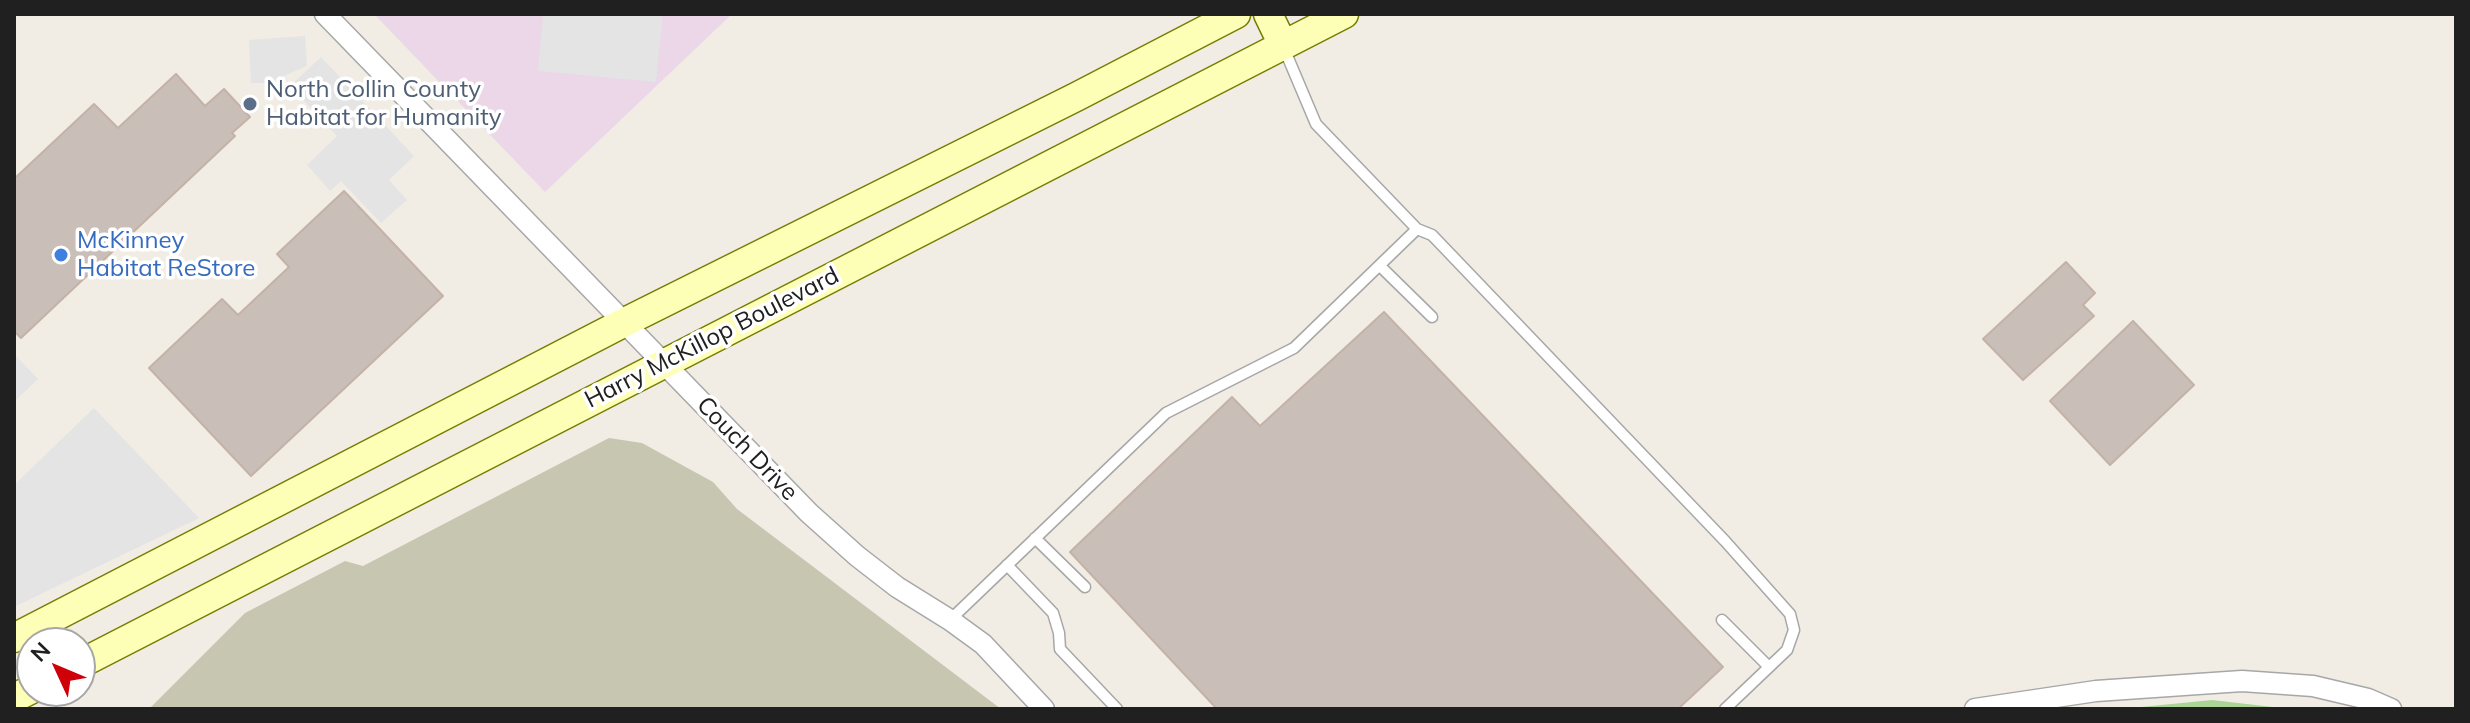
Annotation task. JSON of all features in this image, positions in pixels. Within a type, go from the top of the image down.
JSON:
[{"type":"main road","points":[[14,638],[623,323],[1236,14]]},
{"type":"main road","points":[[1268,14],[1283,45]]},
{"type":"main road","name":"Harry McKillop Boulevard","points":[[96,656],[1344,14]]},
{"type":"street","name":"Couch Drive","points":[[325,14],[831,534],[897,587],[983,644],[1044,709]]},
{"type":"street","points":[[1975,709],[2096,691],[2228,681],[2313,686],[2368,699],[2391,709]]},
{"type":"lane","points":[[1283,45],[1316,124],[1417,229],[1432,235],[1725,541],[1790,614],[1794,630],[1787,650],[1725,709]]},
{"type":"lane","points":[[950,620],[1166,413],[1294,348],[1417,229]]},
{"type":"lane","points":[[1380,266],[1432,317]]},
{"type":"lane","points":[[1035,538],[1085,587]]},
{"type":"lane","points":[[1007,565],[1053,613],[1060,649],[1117,709]]},
{"type":"lane","points":[[1722,620],[1769,667]]},
{"type":"shaded area","points":[[374,14],[732,14],[545,192]]},
{"type":"shaded area","points":[[531,14],[663,14],[656,82],[538,71],[543,16]]},
{"type":"shaded area","points":[[305,36],[307,66],[267,83],[251,83],[249,40]]},
{"type":"shaded area","points":[[321,57],[414,156],[389,180],[407,200],[381,223],[341,181],[330,191],[307,165],[337,136],[290,86]]},
{"type":"shaded area","points":[[14,354],[38,379],[14,402]]},
{"type":"shaded area","points":[[94,408],[199,518],[16,606],[14,485]]},
{"type":"shaded area","points":[[609,438],[642,443],[713,482],[737,509],[1001,709],[149,709],[245,613],[345,561],[363,566]]},
{"type":"green space","points":[[2212,700],[2290,709],[2121,709]]},
{"type":"building","name":"McKinney Habitat ReStore","points":[[176,74],[205,106],[224,89],[250,117],[232,133],[235,136],[21,338],[14,331],[14,179],[94,104],[118,128]]},
{"type":"building","points":[[344,191],[443,296],[251,476],[149,368],[222,299],[238,315],[289,267],[277,254]]},
{"type":"building","points":[[2066,262],[2095,293],[2083,305],[2094,316],[2023,380],[1983,339]]},
{"type":"building","points":[[1384,312],[1723,667],[1678,709],[1217,709],[1070,552],[1232,397],[1260,426]]},
{"type":"building","points":[[2133,321],[2194,385],[2110,465],[2050,401]]},
{"type":"place","name":"North Collin County Habitat for Humanity","points":[[250,104]]},
{"type":"place","name":"McKinney Habitat ReStore","points":[[61,255]]}]
